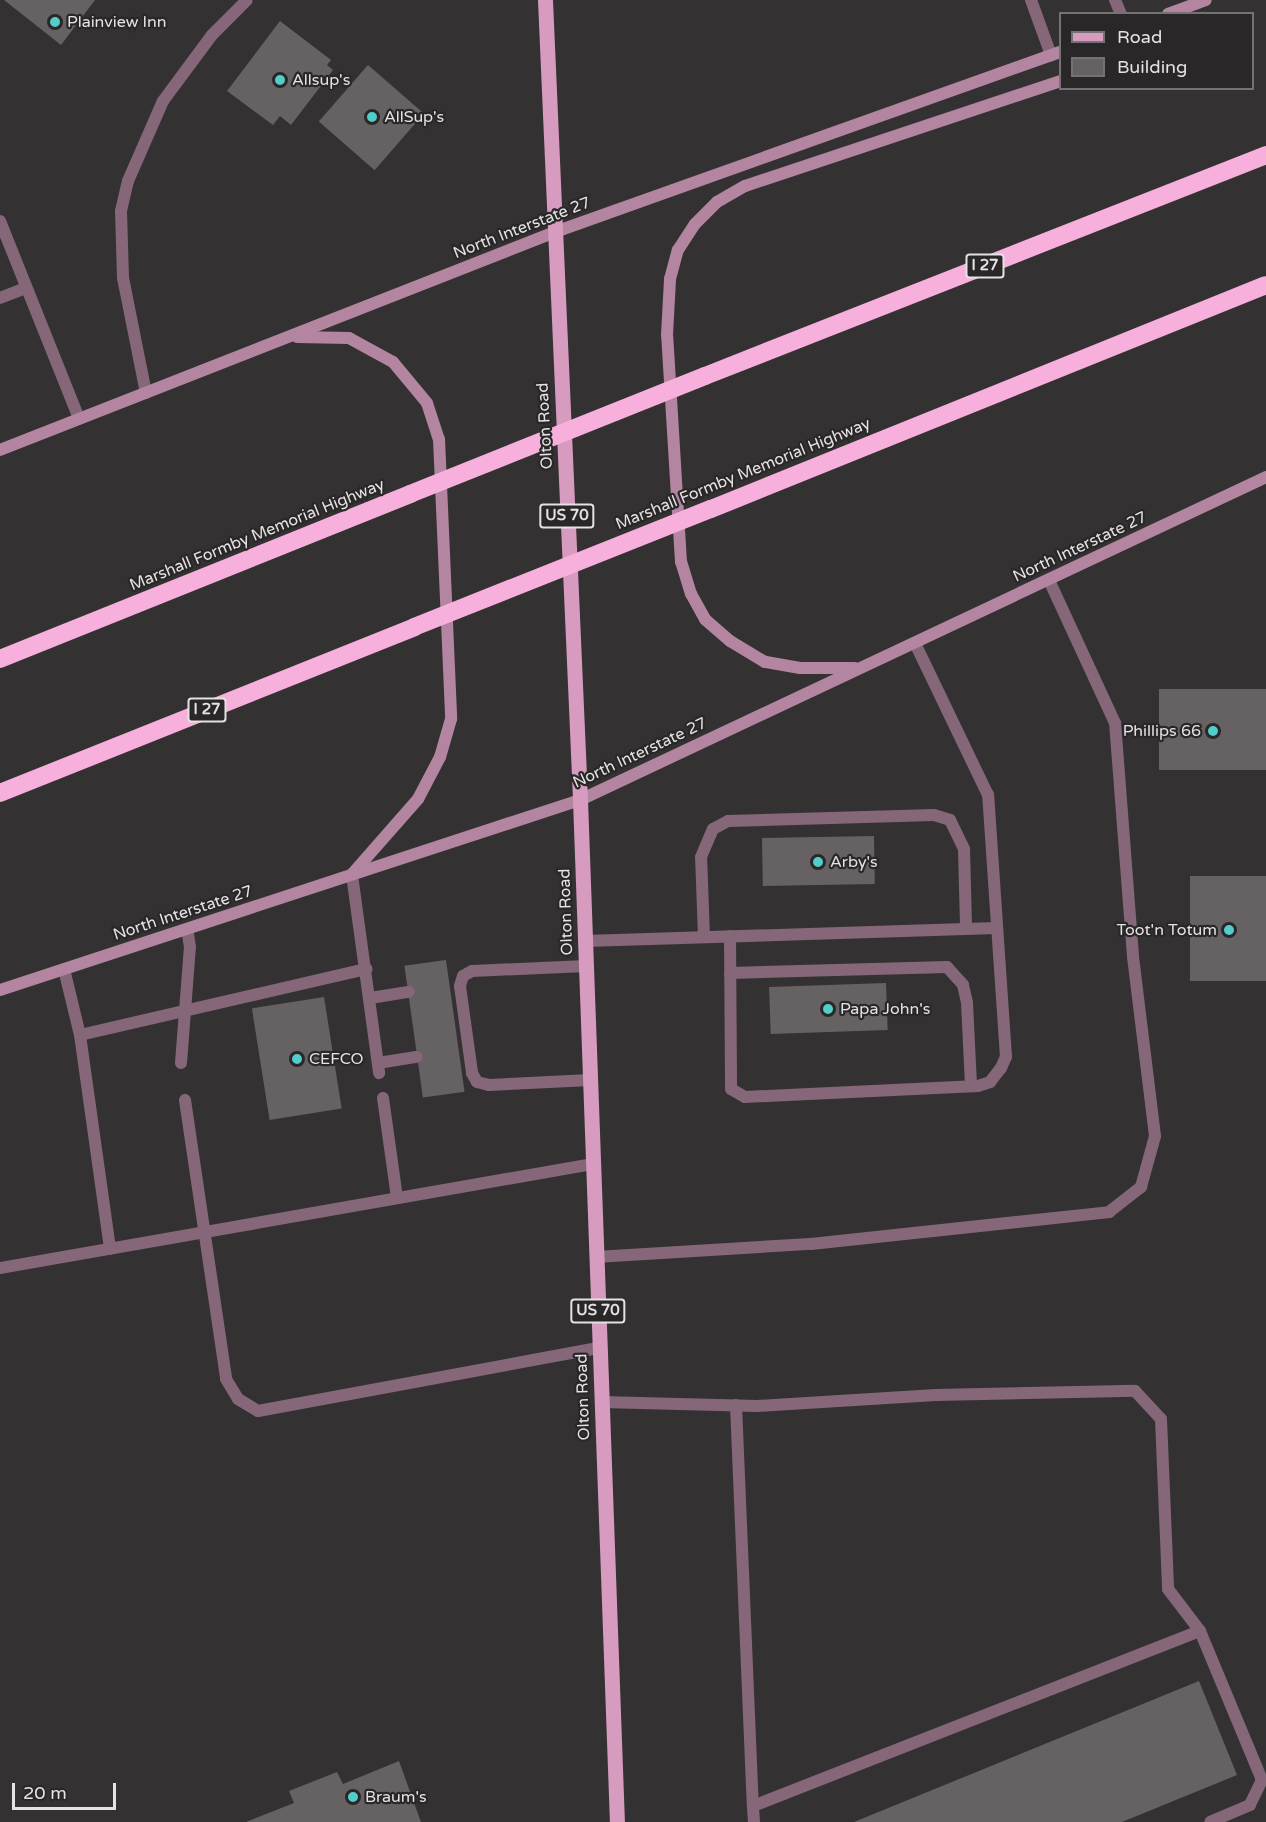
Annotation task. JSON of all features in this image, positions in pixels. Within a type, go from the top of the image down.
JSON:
[{"type":"highway","name":"Marshall Formby Memorial Highway","points":[[0,659],[705,376],[1266,155]]},
{"type":"highway","name":"Marshall Formby Memorial Highway","points":[[0,793],[1266,285]]},
{"type":"main road","name":"Olton Road","points":[[545,0],[580,800],[617,1822]]},
{"type":"main road","points":[[1173,12],[1206,0]]},
{"type":"main road","name":"North Interstate 27","points":[[0,450],[555,232],[1056,53]]},
{"type":"main road","points":[[860,668],[800,668],[765,662],[730,641],[705,619],[691,594],[681,562],[667,335],[670,279],[678,250],[695,224],[717,202],[745,186],[1059,81]]},
{"type":"main road","points":[[285,338],[328,335],[349,338],[393,362],[427,403],[439,439],[451,719],[440,757],[418,799],[352,875]]},
{"type":"main road","name":"North Interstate 27","points":[[0,990],[580,800],[1266,477]]},
{"type":"lane","points":[[146,393],[123,278],[121,211],[128,181],[163,101],[212,35],[247,0]]},
{"type":"lane","points":[[1031,0],[1056,53]]},
{"type":"lane","points":[[0,221],[79,418]]},
{"type":"lane","points":[[0,298],[26,288]]},
{"type":"lane","points":[[596,1257],[811,1244],[1109,1212],[1141,1187],[1155,1136],[1133,956],[1115,723],[1049,580]]},
{"type":"lane","points":[[730,936],[731,1089],[745,1097],[971,1086],[990,1082],[1006,1057],[988,795],[915,643]]},
{"type":"lane","points":[[704,937],[701,857],[713,829],[728,821],[934,815],[950,820],[964,849],[966,928]]},
{"type":"lane","points":[[352,875],[379,1068],[417,1057]]},
{"type":"lane","points":[[585,941],[997,927]]},
{"type":"lane","points":[[181,1063],[190,947],[187,929]]},
{"type":"lane","points":[[586,966],[471,971],[463,976],[455,987],[463,1051],[477,1082],[489,1085],[590,1080]]},
{"type":"lane","points":[[730,973],[947,967],[963,985],[967,1003],[971,1086]]},
{"type":"lane","points":[[64,969],[80,1035],[110,1249]]},
{"type":"lane","points":[[80,1035],[366,969]]},
{"type":"lane","points":[[370,998],[408,993]]},
{"type":"lane","points":[[383,1098],[398,1198]]},
{"type":"lane","points":[[185,1100],[226,1379],[238,1399],[258,1411],[599,1348]]},
{"type":"lane","points":[[0,1268],[592,1164]]},
{"type":"lane","points":[[601,1402],[736,1405],[936,1395],[1136,1392],[1161,1419],[1168,1589],[1200,1631],[1262,1780],[1250,1805],[1210,1822]]},
{"type":"lane","points":[[736,1405],[754,1822]]},
{"type":"lane","points":[[753,1806],[1200,1631]]},
{"type":"building","name":"Plainview Inn","points":[[4,0],[95,0],[61,45]]},
{"type":"building","name":"Allsup's","points":[[280,21],[331,60],[327,65],[333,70],[291,125],[280,116],[273,125],[227,91]]},
{"type":"building","name":"AllSup's","points":[[368,65],[424,114],[375,170],[319,122]]},
{"type":"building","name":"Phillips 66","points":[[1159,689],[1266,689],[1266,770],[1159,770]]},
{"type":"building","name":"Arby's","points":[[874,836],[875,884],[763,886],[762,838]]},
{"type":"building","name":"Toot'n Totum","points":[[1190,876],[1266,876],[1266,981],[1190,981]]},
{"type":"building","points":[[446,960],[465,1092],[423,1098],[404,966]]},
{"type":"building","name":"Papa John's","points":[[886,983],[888,1030],[771,1034],[769,987]]},
{"type":"building","name":"CEFCO","points":[[324,997],[342,1109],[270,1120],[252,1008]]},
{"type":"building","points":[[1199,1681],[1237,1775],[1122,1822],[854,1822]]},
{"type":"building","name":"Braum's","points":[[399,1761],[421,1822],[246,1822],[294,1803],[289,1791],[337,1772],[343,1784]]},
{"type":"place","name":"Plainview Inn","points":[[55,22]]},
{"type":"place","name":"Allsup's","points":[[280,80]]},
{"type":"place","name":"AllSup's","points":[[372,117]]},
{"type":"place","name":"Phillips 66","points":[[1213,731]]},
{"type":"place","name":"Arby's","points":[[818,862]]},
{"type":"place","name":"Toot'n Totum","points":[[1229,930]]},
{"type":"place","name":"Papa John's","points":[[828,1009]]},
{"type":"place","name":"CEFCO","points":[[297,1059]]},
{"type":"place","name":"Braum's","points":[[353,1797]]}]
